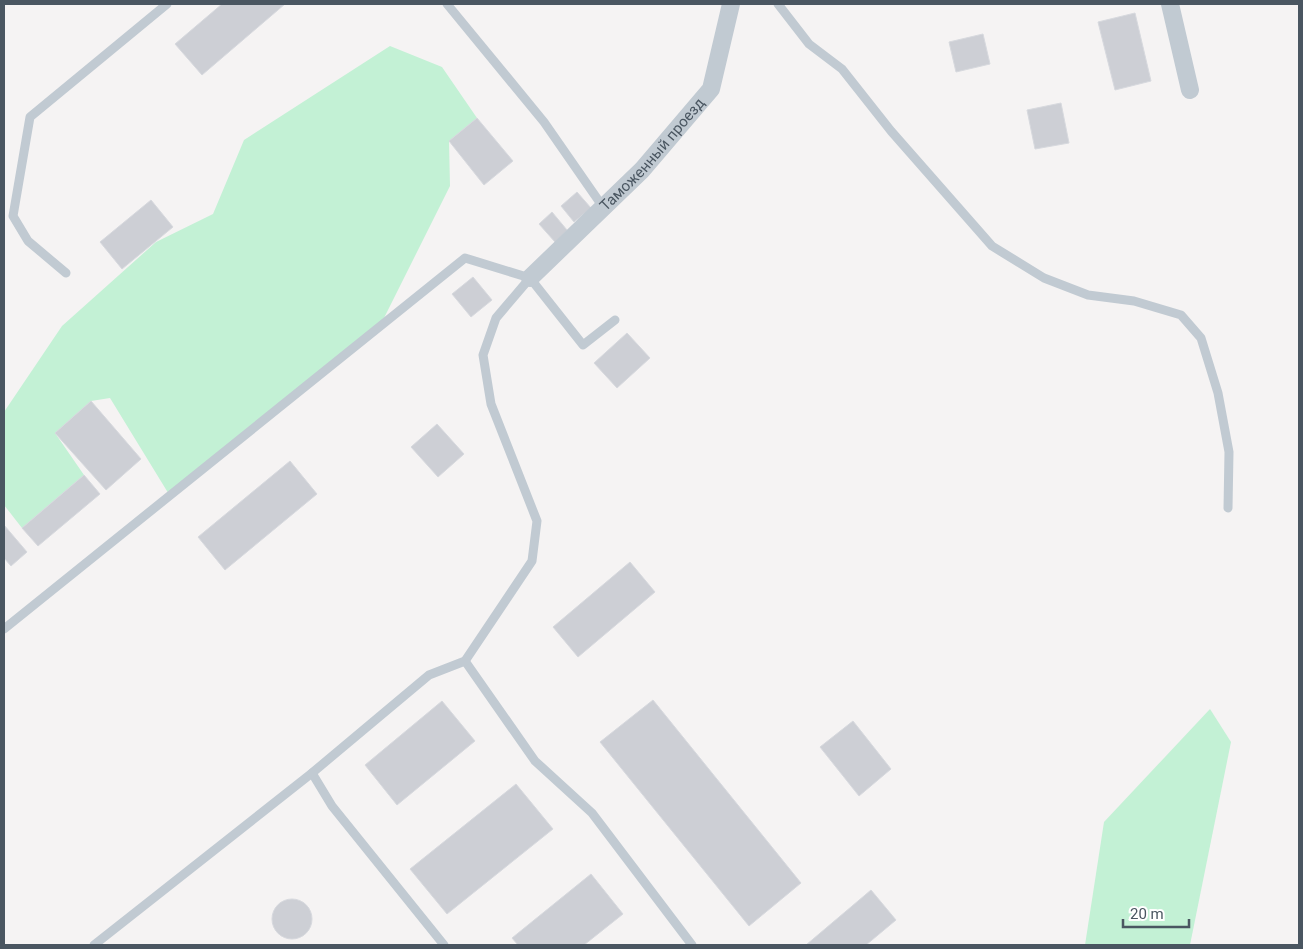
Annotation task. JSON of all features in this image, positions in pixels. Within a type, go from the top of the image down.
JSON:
[{"type":"street","name":"Таможенный проезд","points":[[530,278],[642,170],[711,89],[730,4]]},
{"type":"street","points":[[1170,4],[1190,90]]},
{"type":"lane","points":[[66,273],[28,241],[13,216],[30,117],[167,4]]},
{"type":"lane","points":[[448,4],[544,122],[603,207]]},
{"type":"lane","points":[[778,4],[809,44],[842,69],[891,131],[992,246],[1044,278],[1088,295],[1134,301],[1181,315],[1201,338],[1218,393],[1229,452],[1228,508]]},
{"type":"lane","points":[[4,629],[464,258],[530,278],[583,345],[615,320]]},
{"type":"lane","points":[[94,945],[312,773],[429,675],[465,661],[532,561],[537,521],[491,404],[483,356],[496,318],[530,278]]},
{"type":"lane","points":[[465,661],[535,761],[592,813],[692,945]]},
{"type":"lane","points":[[312,773],[332,806],[444,945]]},
{"type":"green space","points":[[390,46],[442,67],[477,118],[449,141],[450,186],[380,326],[170,496],[110,398],[91,401],[55,433],[84,475],[22,528],[4,505],[4,412],[62,326],[156,242],[213,214],[244,140]]},
{"type":"green space","points":[[1210,709],[1231,742],[1190,945],[1085,945],[1104,822]]},
{"type":"building","points":[[222,4],[285,4],[202,75],[175,44]]},
{"type":"building","points":[[1135,13],[1151,81],[1115,90],[1098,22]]},
{"type":"building","points":[[983,34],[990,64],[956,72],[949,42]]},
{"type":"building","points":[[1061,103],[1069,143],[1035,149],[1027,110]]},
{"type":"building","points":[[477,118],[513,161],[484,185],[449,141]]},
{"type":"building","points":[[577,192],[591,208],[574,222],[561,206]]},
{"type":"building","points":[[151,200],[173,227],[122,269],[100,242]]},
{"type":"building","points":[[552,212],[567,230],[555,242],[539,224]]},
{"type":"building","points":[[473,277],[492,300],[471,317],[452,294]]},
{"type":"building","points":[[627,333],[650,358],[617,388],[594,363]]},
{"type":"building","points":[[91,401],[141,459],[106,490],[55,433]]},
{"type":"building","points":[[437,424],[464,454],[438,477],[411,447]]},
{"type":"building","points":[[290,461],[317,494],[225,570],[198,537]]},
{"type":"building","points":[[84,475],[100,494],[38,546],[22,528]]},
{"type":"building","points":[[4,525],[27,552],[11,566],[4,558]]},
{"type":"building","points":[[630,562],[655,592],[578,657],[553,627]]},
{"type":"building","points":[[653,700],[801,883],[749,926],[600,742]]},
{"type":"building","points":[[442,701],[475,741],[397,805],[365,765]]},
{"type":"building","points":[[853,721],[891,769],[859,796],[820,747]]},
{"type":"building","points":[[516,784],[553,829],[447,914],[410,869]]},
{"type":"building","points":[[591,874],[623,914],[584,945],[518,945],[512,938]]},
{"type":"building","points":[[871,890],[896,920],[866,945],[806,945]]},
{"type":"building","points":[[292,899],[306,905],[312,919],[306,933],[292,939],[278,933],[272,919],[278,905]]}]
